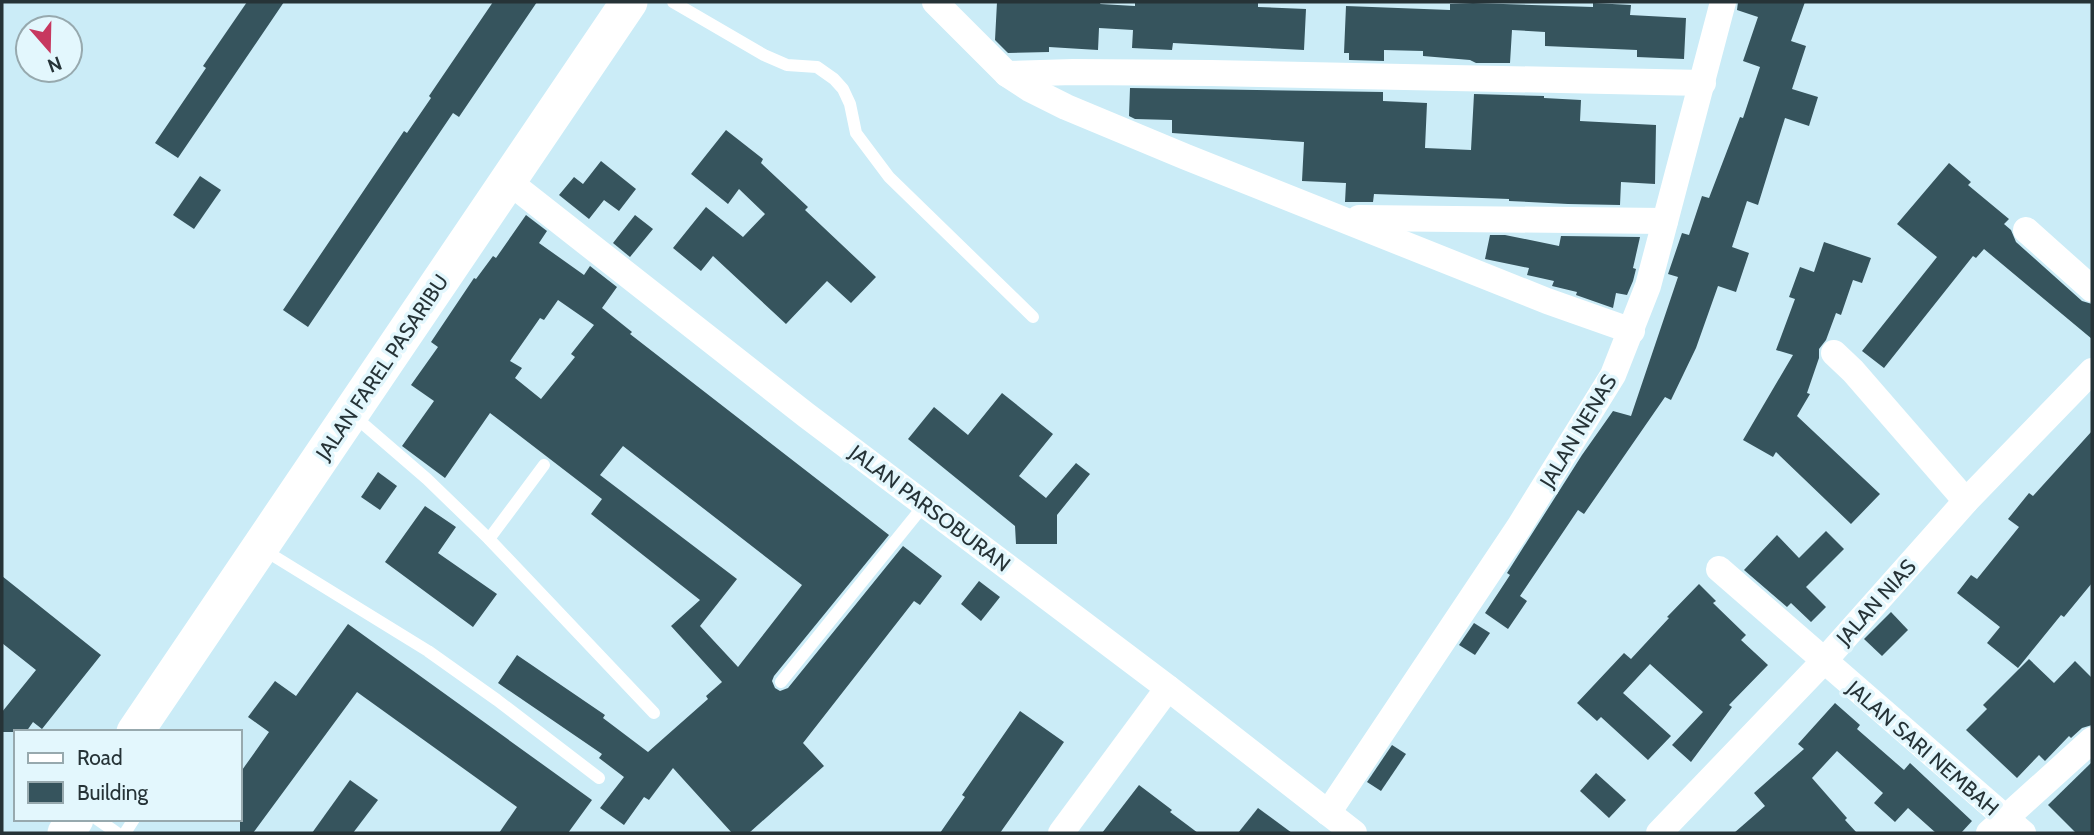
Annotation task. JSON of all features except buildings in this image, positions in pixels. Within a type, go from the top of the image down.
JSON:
[{"type":"street","name":"JALAN FAREL PASARIBU","points":[[136,730],[629,2]]},
{"type":"street","points":[[935,2],[1007,75],[1066,107],[1547,301],[1632,331]]},
{"type":"street","name":"JALAN NENAS","points":[[1328,813],[1519,527],[1613,375],[1648,286],[1723,2]]},
{"type":"street","points":[[1007,75],[1073,72],[1170,73],[1703,83]]},
{"type":"street","name":"JALAN PARSOBURAN","points":[[508,181],[806,415],[1168,688],[1354,833]]},
{"type":"street","points":[[1342,218],[1665,221]]},
{"type":"street","points":[[2026,230],[2092,289]]},
{"type":"street","points":[[1834,353],[1853,371],[1966,501]]},
{"type":"street","name":"JALAN NIAS","points":[[1659,833],[1823,662],[1966,501],[2092,371]]},
{"type":"street","name":"JALAN SARI NEMBAH","points":[[1718,569],[2006,828]]},
{"type":"street","points":[[1061,833],[1168,688]]},
{"type":"street","points":[[2006,828],[2092,740]]},
{"type":"lane","points":[[673,2],[764,55],[787,65],[817,68],[834,79],[843,89],[850,104],[856,133],[889,177],[1033,317]]},
{"type":"lane","points":[[351,414],[427,479],[489,539],[654,713]]},
{"type":"lane","points":[[489,539],[544,465]]},
{"type":"lane","points":[[781,682],[925,503]]},
{"type":"lane","points":[[259,547],[428,651],[498,700],[598,778]]},
{"type":"lane","points":[[100,821],[117,833]]}]
